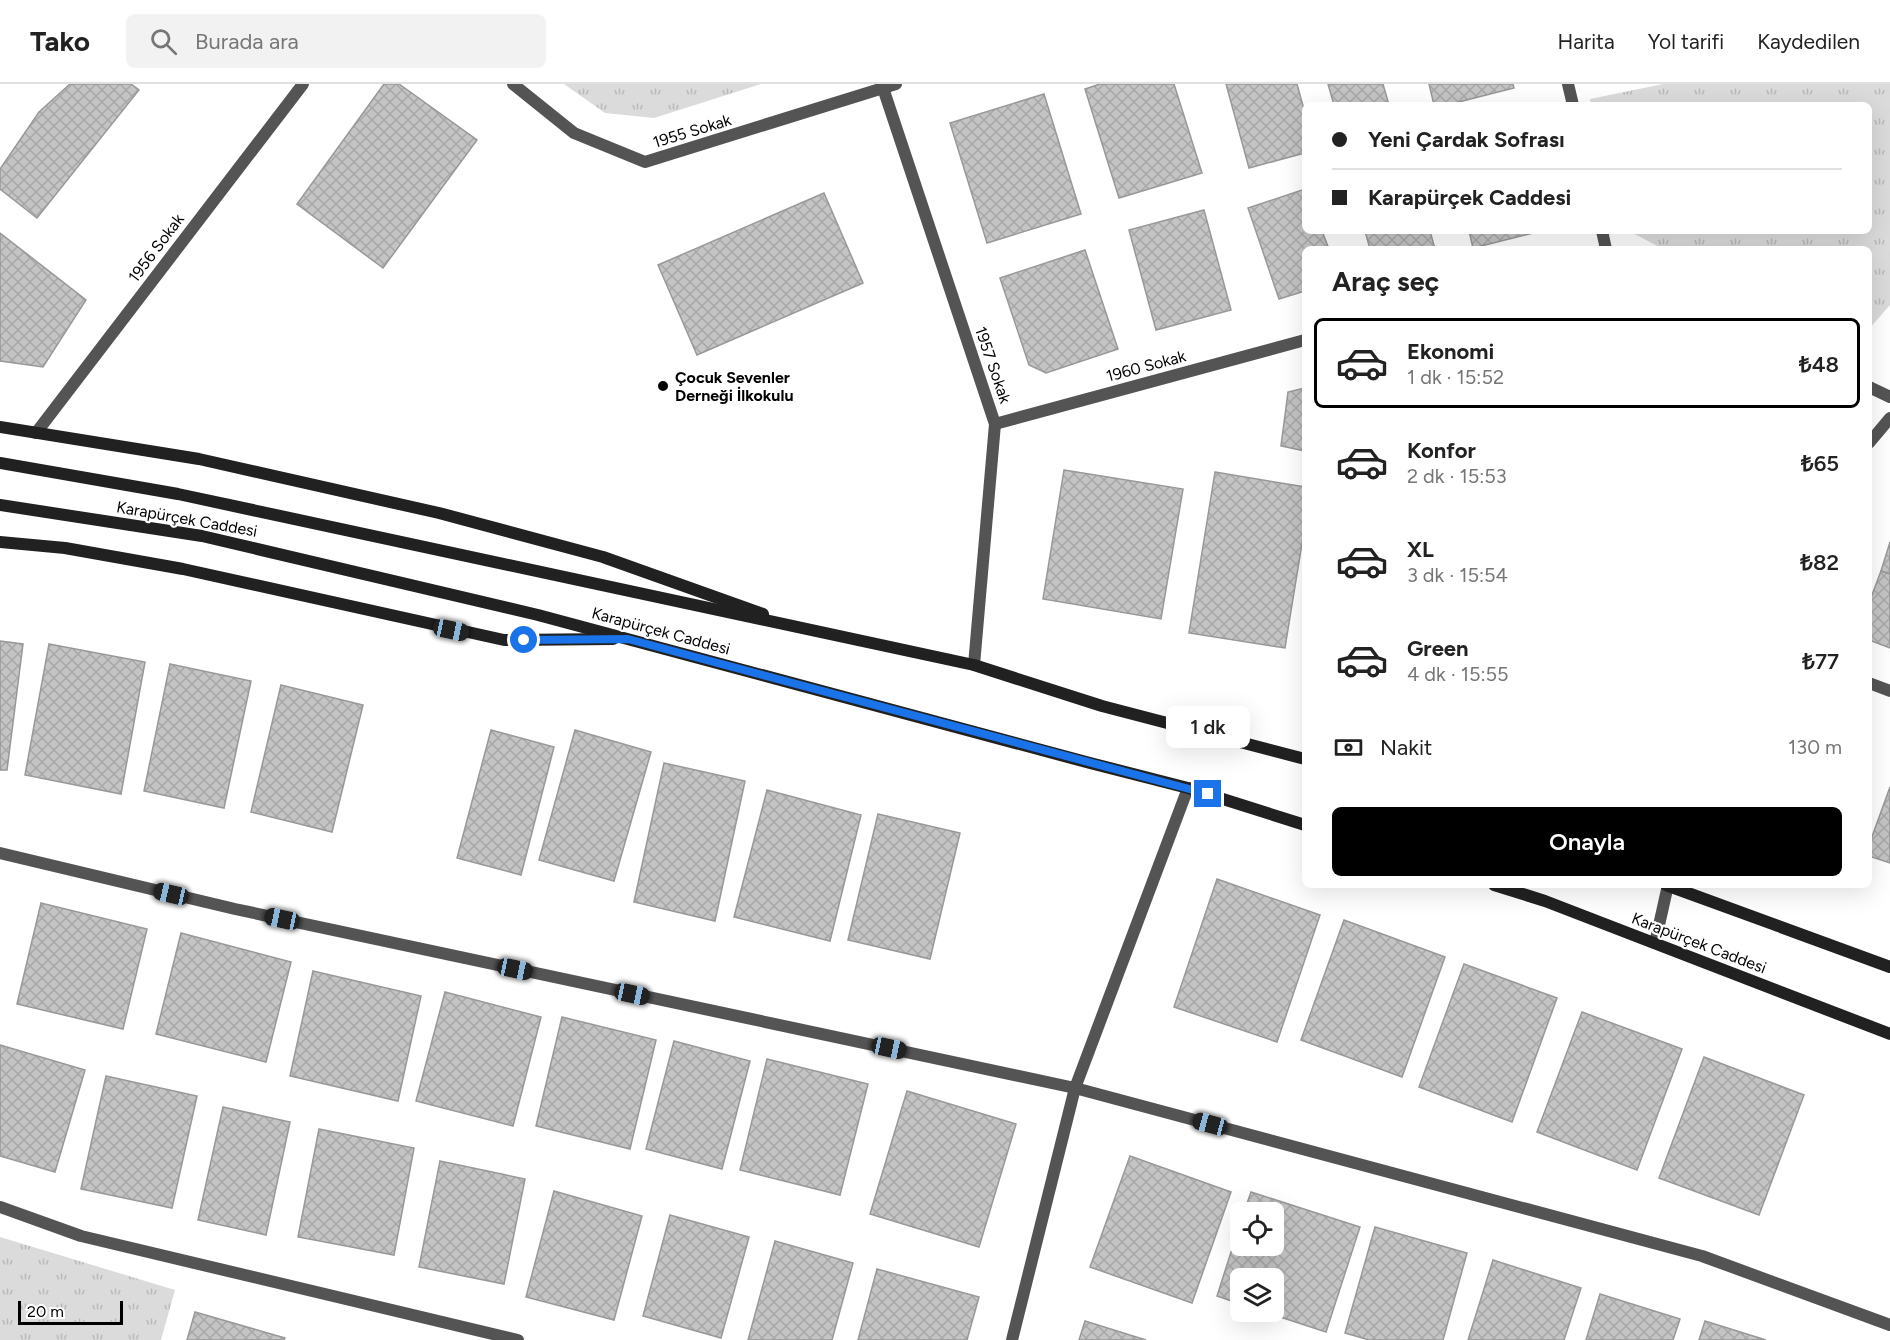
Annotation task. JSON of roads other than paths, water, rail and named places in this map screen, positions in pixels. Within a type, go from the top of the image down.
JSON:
[{"type":"main road","points":[[0,427],[199,459],[439,513],[603,557],[806,629]]},
{"type":"main road","name":"Karapürçek Caddesi","points":[[0,463],[178,494],[974,665],[1102,706],[1302,758]]},
{"type":"main road","name":"Karapürçek Caddesi","points":[[0,505],[202,536],[538,615],[1188,788],[1302,824]]},
{"type":"main road","points":[[0,542],[65,548],[183,569],[504,640],[628,639]]},
{"type":"main road","name":"Karapürçek Caddesi","points":[[1504,888],[1545,901],[1890,1034]]},
{"type":"main road","points":[[1675,888],[1890,967]]},
{"type":"street","name":"1956 Sokak","points":[[36,433],[303,84]]},
{"type":"street","name":"1955 Sokak","points":[[513,84],[574,133],[645,162],[896,84]]},
{"type":"street","points":[[1568,84],[1572,102]]},
{"type":"street","name":"1957 Sokak","points":[[883,88],[995,424],[974,665]]},
{"type":"street","name":"1960 Sokak","points":[[995,424],[1302,341]]},
{"type":"street","points":[[1872,388],[1890,397]]},
{"type":"street","points":[[1872,439],[1890,418]]},
{"type":"street","points":[[1872,684],[1890,691]]},
{"type":"street","points":[[1012,1340],[1075,1088],[1188,788]]},
{"type":"street","points":[[0,853],[235,909],[1075,1088],[1702,1256],[1890,1324]]},
{"type":"street","points":[[1654,943],[1666,888]]},
{"type":"street","points":[[0,1207],[81,1236],[518,1340]]},
{"type":"street","points":[[461,1340],[467,1328]]},
{"type":"place","name":"Çocuk Sevenler Derneği İlkokulu","points":[[663,386]]}]
